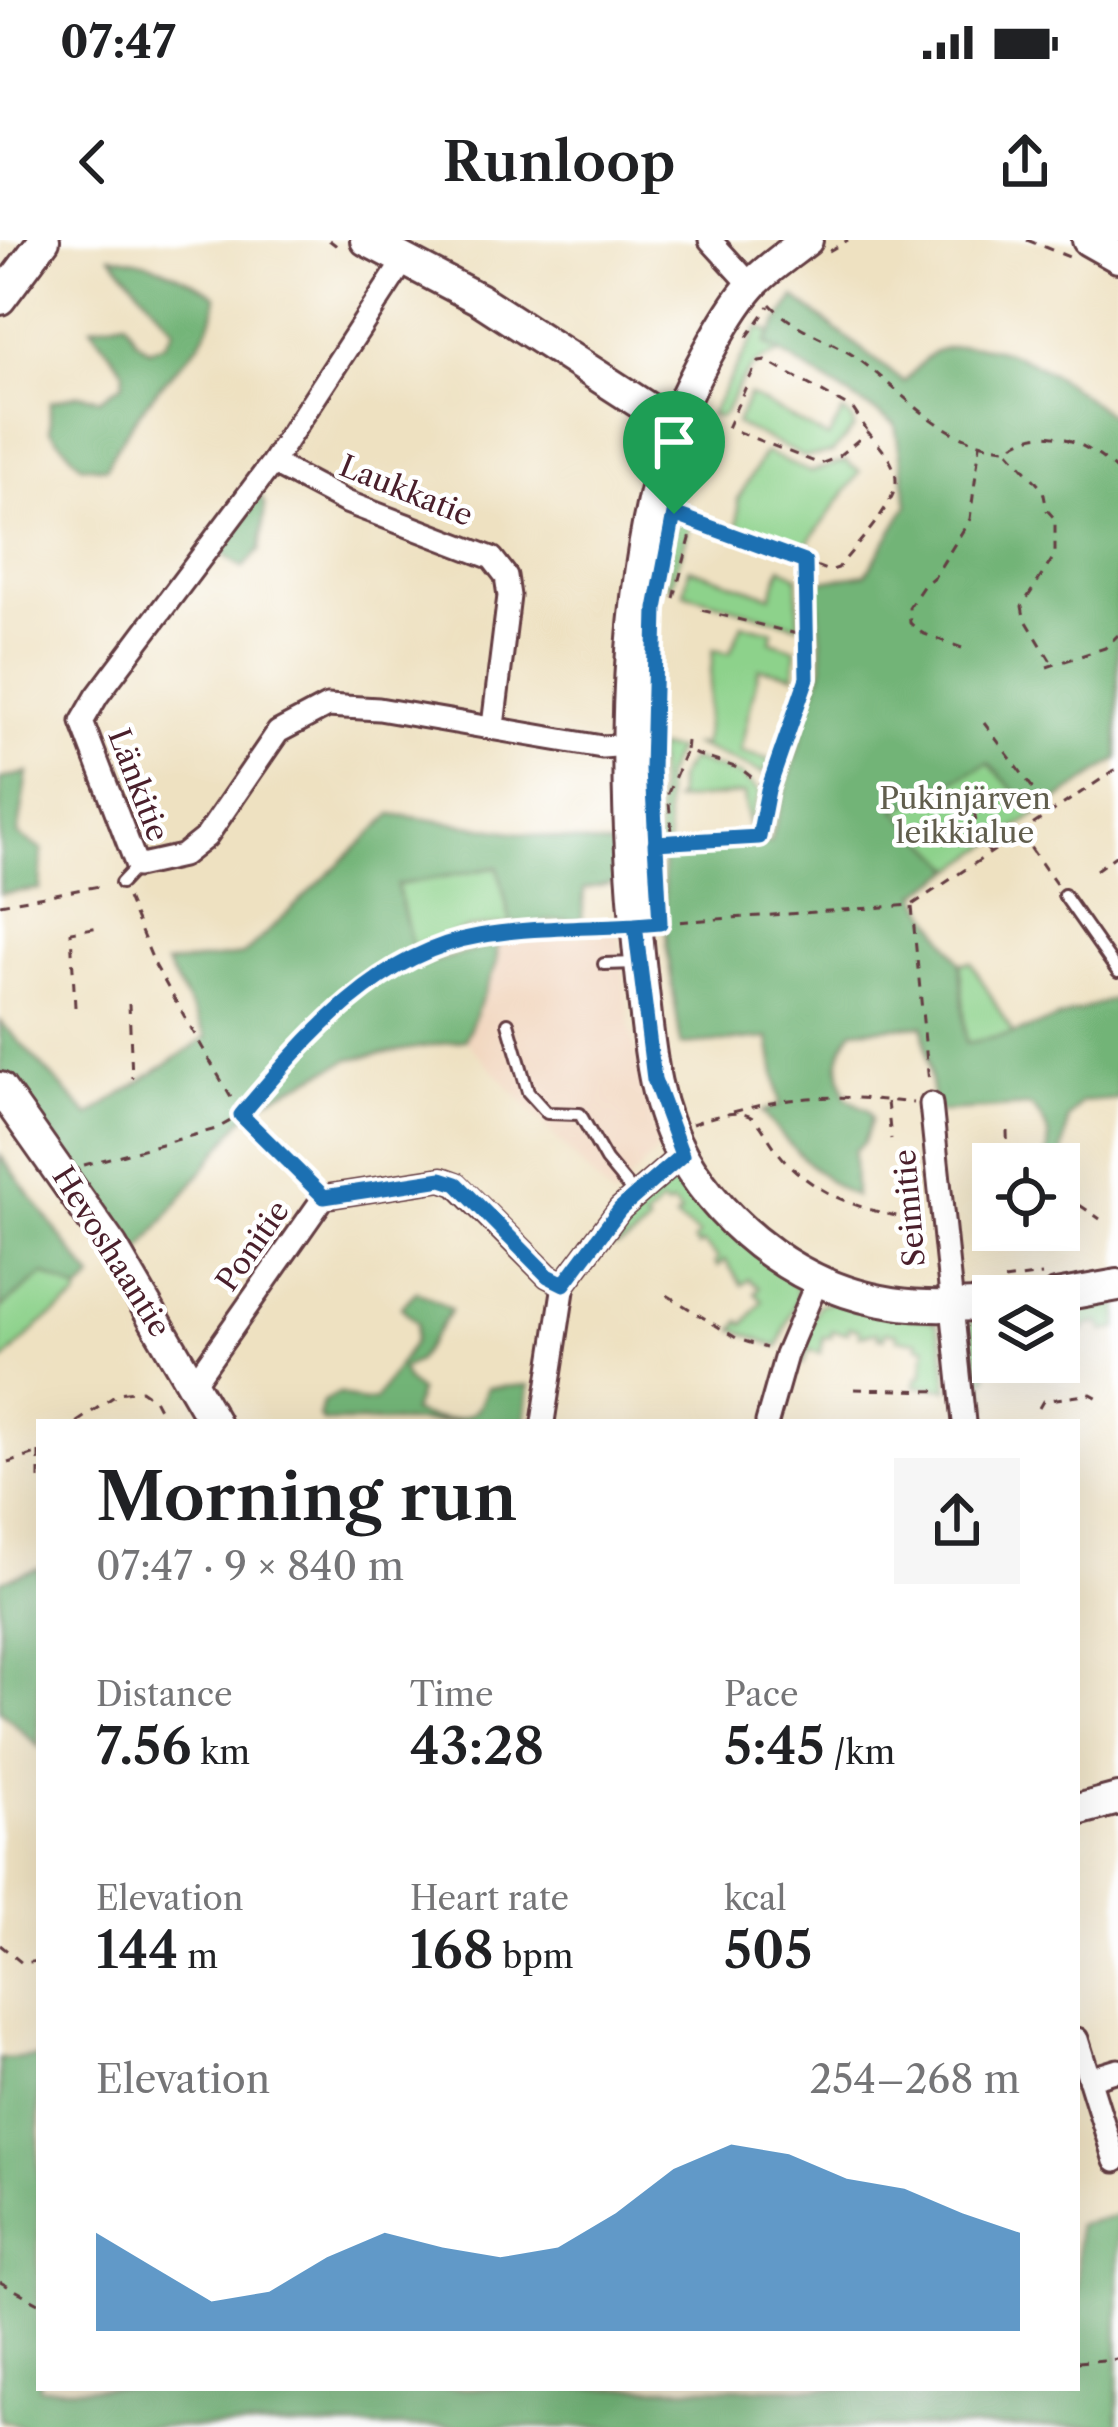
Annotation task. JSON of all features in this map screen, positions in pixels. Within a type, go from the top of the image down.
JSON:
[{"type":"street","points":[[0,299],[44,240]]},
{"type":"street","points":[[366,240],[479,299],[674,424]]},
{"type":"street","points":[[710,240],[765,295]]},
{"type":"street","points":[[1088,240],[1118,257]]},
{"type":"street","points":[[812,249],[765,295],[674,424],[651,509],[638,584],[630,745],[635,925],[654,1079],[734,1222],[782,1261],[817,1282],[892,1303],[950,1306],[972,1299]]},
{"type":"street","name":"Länkitie","points":[[403,262],[272,463],[82,722],[129,874],[182,856],[206,837],[278,732],[327,706],[494,726],[602,747],[630,745]]},
{"type":"street","name":"Laukkatie","points":[[272,463],[346,502],[492,558],[506,576],[508,596],[494,726]]},
{"type":"street","name":"Hevoshaantie","points":[[0,1088],[112,1247],[212,1419]]},
{"type":"street","name":"Seimitie","points":[[931,1104],[964,1419]]},
{"type":"street","points":[[544,1419],[564,1284],[634,1195],[691,1147]]},
{"type":"street","name":"Ponitie","points":[[193,1384],[324,1197],[442,1179],[457,1184],[548,1276],[564,1284]]},
{"type":"street","points":[[768,1419],[786,1354],[817,1282]]},
{"type":"street","points":[[1080,1284],[1118,1285]]},
{"type":"street","points":[[1080,1809],[1118,1799]]},
{"type":"street","points":[[1080,2048],[1115,2161]]},
{"type":"street","points":[[1089,2079],[1118,2070]]},
{"type":"lane","points":[[1064,895],[1118,971]]},
{"type":"lane","points":[[604,964],[640,963]]},
{"type":"lane","points":[[508,1023],[528,1092],[547,1113],[580,1114],[606,1160],[634,1195]]},
{"type":"path","points":[[812,249],[848,240]]},
{"type":"path","points":[[746,339],[765,295],[785,321],[856,358],[922,415],[980,442],[1006,448],[1043,490],[1047,510],[1055,519],[1054,555],[1022,606],[1050,666],[1105,648],[1118,635]]},
{"type":"path","points":[[674,514],[830,572],[838,568],[892,497],[896,481],[890,459],[853,410],[766,362],[754,369],[727,428]]},
{"type":"path","points":[[738,432],[820,464],[836,458],[868,432]]},
{"type":"path","points":[[1006,448],[1037,435],[1054,435],[1118,472]]},
{"type":"path","points":[[962,648],[922,633],[910,623],[910,608],[970,519],[980,442]]},
{"type":"path","points":[[1109,463],[1118,456]]},
{"type":"path","points":[[674,598],[694,521]]},
{"type":"path","points":[[687,741],[668,794],[673,841],[759,837],[768,790],[807,678],[805,562]]},
{"type":"path","points":[[698,609],[805,636]]},
{"type":"path","points":[[984,723],[1052,813]]},
{"type":"path","points":[[686,751],[741,769],[768,790]]},
{"type":"path","points":[[62,1171],[216,1130],[241,1115],[315,1028],[381,978],[435,947],[479,935],[912,905],[1118,768]]},
{"type":"path","points":[[990,853],[977,837],[973,800],[988,790],[1040,798]]},
{"type":"path","points":[[1021,833],[1064,895]]},
{"type":"path","points":[[1096,869],[1118,854]]},
{"type":"path","points":[[0,904],[129,874],[155,965],[241,1115],[324,1197]]},
{"type":"path","points":[[692,1124],[776,1100],[818,1095],[931,1104],[912,905]]},
{"type":"path","points":[[75,1007],[71,932],[99,927]]},
{"type":"path","points":[[129,1004],[132,1078]]},
{"type":"path","points":[[887,1100],[891,1139]]},
{"type":"path","points":[[687,1112],[692,1124],[691,1147]]},
{"type":"path","points":[[733,1112],[744,1113],[767,1132],[794,1170],[850,1206],[901,1217]]},
{"type":"path","points":[[1007,1131],[1007,1143]]},
{"type":"path","points":[[1080,1205],[1100,1219]]},
{"type":"path","points":[[668,1295],[739,1339],[786,1354]]},
{"type":"path","points":[[854,1389],[960,1392]]},
{"type":"path","points":[[81,1419],[119,1393],[141,1390],[154,1399],[164,1419]]},
{"type":"path","points":[[1040,1408],[1043,1401],[1082,1395],[1100,1400]]},
{"type":"path","points":[[8,1463],[36,1454]]},
{"type":"path","points":[[0,1945],[22,1963],[36,1961]]},
{"type":"path","points":[[0,2282],[36,2301]]},
{"type":"path","points":[[1080,2362],[1118,2359]]},
{"type":"shaded area","points":[[619,931],[630,1026],[657,1144],[656,1152],[613,1199],[465,1040],[497,962],[497,944]]},
{"type":"green space","points":[[111,256],[165,270],[216,296],[204,336],[144,407],[106,468],[81,465],[50,430],[50,402],[79,394],[100,399],[123,383],[124,371],[91,327],[125,320],[136,340],[149,350],[165,343],[174,329]]},
{"type":"green space","points":[[794,297],[904,382],[939,350],[988,347],[1035,364],[1118,421],[1118,759],[1037,814],[988,763],[896,810],[955,869],[917,894],[960,963],[966,1043],[1013,1034],[1115,998],[1118,1099],[1081,1102],[1068,1119],[1064,1143],[1048,1143],[1048,1132],[1030,1106],[935,1112],[923,1025],[853,1030],[842,1048],[839,1071],[846,1098],[868,1110],[872,1118],[864,1142],[854,1151],[855,1197],[816,1170],[762,1112],[780,1105],[769,1038],[681,1045],[667,948],[662,848],[770,842],[823,665],[816,582],[866,574],[908,505],[895,424],[765,343]]},
{"type":"green space","points":[[759,327],[771,333],[765,344],[781,354],[760,361],[740,384],[724,414],[719,418],[710,415]]},
{"type":"green space","points":[[749,395],[828,438],[843,412],[854,428],[832,453],[804,457],[736,424]]},
{"type":"green space","points":[[765,452],[810,472],[845,461],[860,472],[807,544],[819,554],[812,558],[738,531],[738,499]]},
{"type":"green space","points":[[259,492],[265,506],[260,550],[242,568],[217,550]]},
{"type":"green space","points":[[677,522],[690,525],[671,587],[666,585]]},
{"type":"green space","points":[[781,567],[797,576],[799,626],[684,593],[689,568],[771,596]]},
{"type":"green space","points":[[742,624],[773,631],[771,641],[796,649],[794,675],[759,668],[740,752],[771,760],[764,774],[695,745],[704,744],[713,650],[730,653]]},
{"type":"green space","points":[[641,741],[647,746],[653,917],[647,918]]},
{"type":"green space","points":[[657,748],[676,750],[664,779],[668,847],[659,848]]},
{"type":"green space","points":[[690,759],[742,776],[760,793],[748,827],[744,794],[672,801],[677,798],[677,780]]},
{"type":"green space","name":"Pukinjärven leikkialue","points":[[989,762],[1037,814],[955,869],[896,810]]},
{"type":"green space","points":[[28,773],[18,835],[42,850],[40,889],[0,894],[0,779]]},
{"type":"green space","points":[[392,814],[622,848],[623,881],[584,889],[582,920],[511,924],[498,867],[397,885],[417,966],[497,944],[497,962],[465,1040],[350,1059],[264,1101],[244,1117],[135,1258],[61,1146],[0,1070],[0,1021],[89,1116],[207,1037],[166,964],[243,955]]},
{"type":"green space","points":[[498,867],[511,924],[470,928],[412,947],[396,885]]},
{"type":"green space","points":[[971,962],[1013,1034],[966,1044],[960,963]]},
{"type":"green space","points":[[0,1155],[93,1279],[79,1292],[44,1274],[0,1309]]},
{"type":"green space","points":[[670,1175],[687,1183],[796,1285],[798,1297],[778,1347],[734,1329],[740,1321],[745,1324],[762,1301],[755,1293],[759,1288],[749,1279],[742,1285],[725,1260],[718,1266],[718,1258],[694,1241],[699,1235],[676,1219],[681,1213],[672,1204],[661,1203],[641,1232],[611,1247],[607,1240],[639,1198]]},
{"type":"green space","points":[[44,1274],[79,1292],[77,1299],[42,1323],[0,1365],[0,1309]]},
{"type":"green space","points":[[417,1291],[451,1310],[417,1361],[402,1369],[419,1392],[412,1412],[438,1419],[321,1419],[323,1402],[339,1393],[363,1402],[375,1400],[414,1342],[417,1324],[401,1307]]},
{"type":"green space","points":[[1118,1296],[1118,1329],[1103,1331],[1101,1323],[1080,1332],[1080,1302]]},
{"type":"green space","points":[[839,1299],[936,1322],[948,1389],[915,1386],[917,1377],[922,1377],[926,1347],[918,1346],[918,1341],[897,1339],[897,1333],[885,1332],[884,1338],[878,1332],[859,1335],[859,1329],[849,1327],[848,1333],[832,1331],[831,1337],[823,1337],[821,1353],[809,1350],[803,1364],[795,1360],[819,1305]]},
{"type":"green space","points":[[972,1321],[972,1383],[984,1383],[988,1407],[969,1408],[964,1330]]},
{"type":"green space","points":[[529,1385],[525,1419],[438,1419],[473,1412],[487,1388]]},
{"type":"green space","points":[[36,1569],[36,1744],[0,1710],[0,1581]]},
{"type":"green space","points":[[36,2057],[36,2391],[1080,2391],[1080,2224],[1118,2215],[1118,2427],[25,2427],[0,2420],[0,2059]]},
{"type":"route","points":[[674,514],[656,609],[652,769],[655,843],[660,923],[479,935],[435,947],[381,978],[315,1028],[241,1115],[324,1197],[442,1179],[457,1184],[548,1276],[564,1284],[620,1209],[682,1155],[654,1079],[635,925],[660,923],[655,843],[759,837],[768,790],[807,678],[805,562],[674,514]]}]
